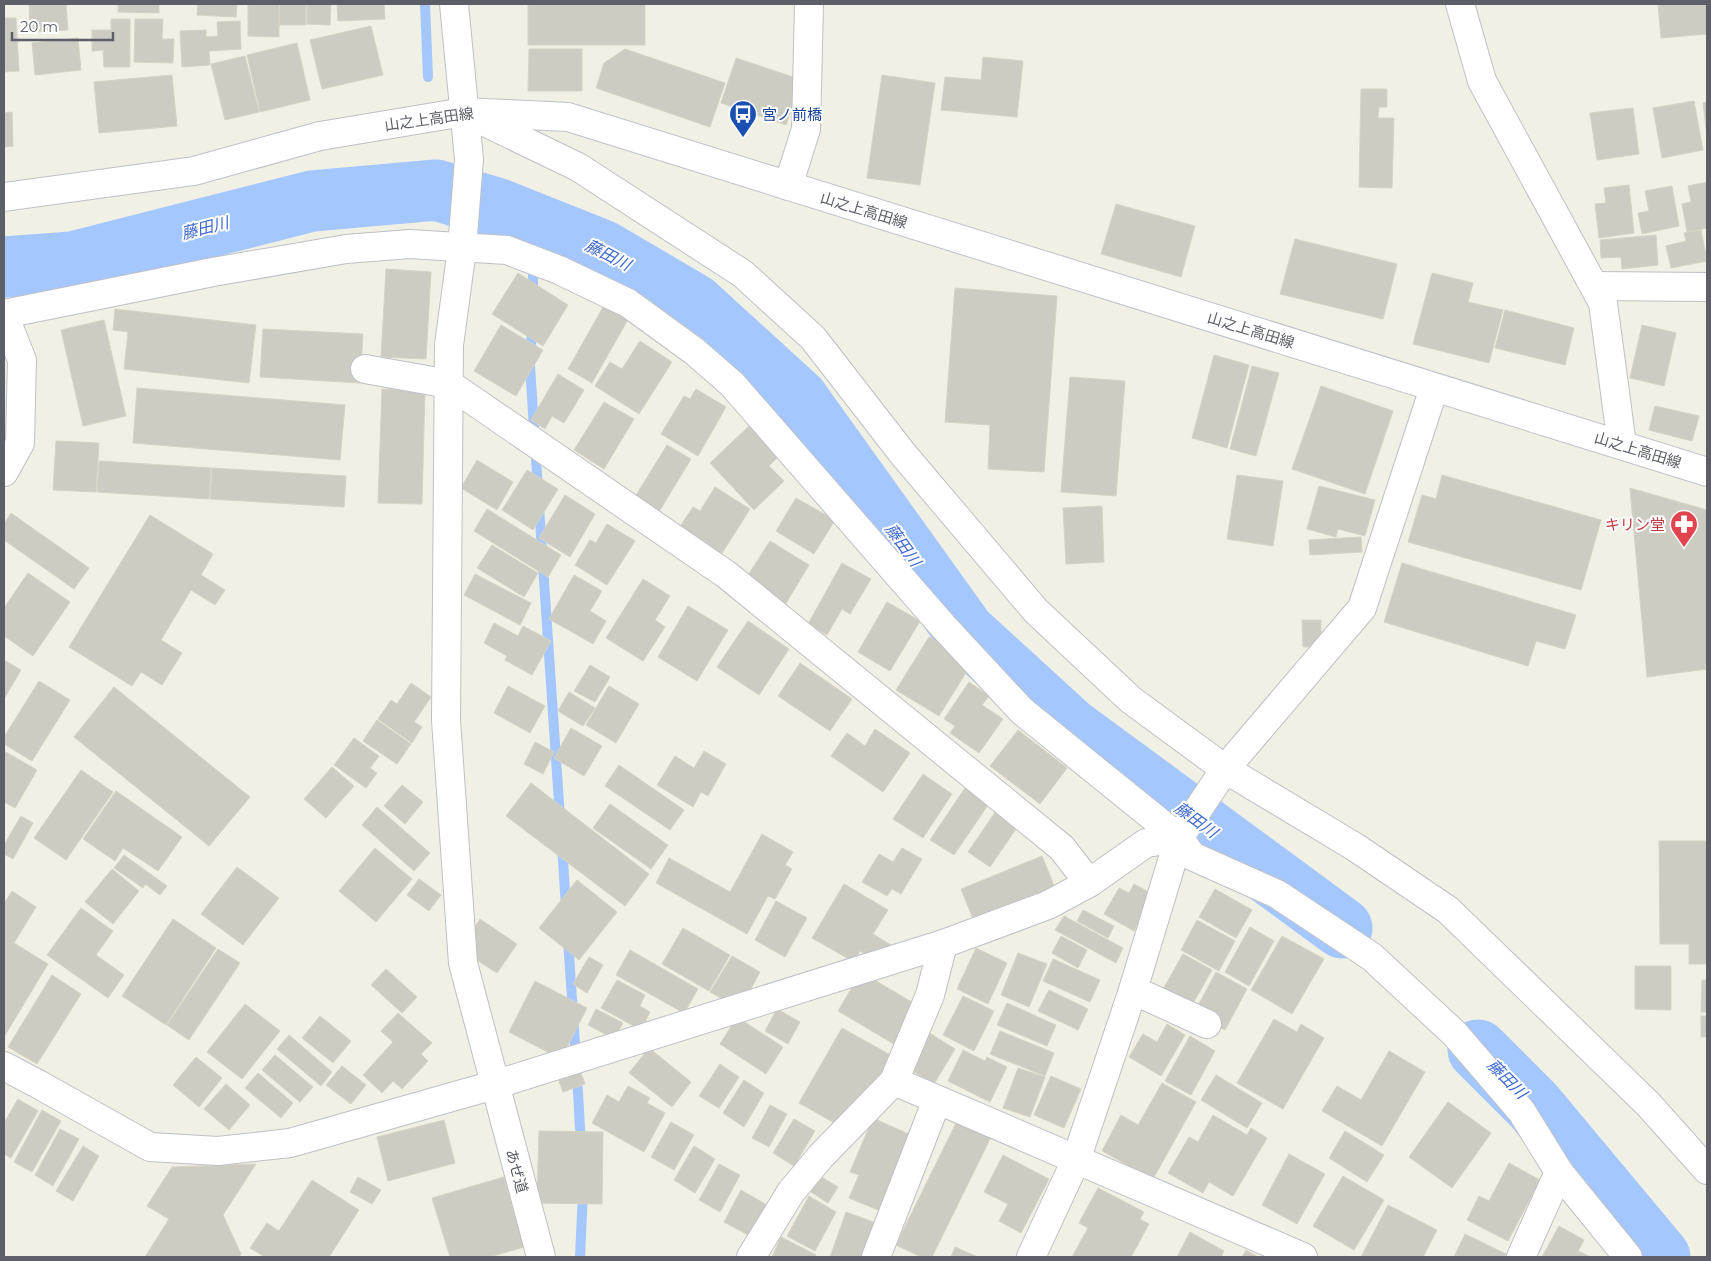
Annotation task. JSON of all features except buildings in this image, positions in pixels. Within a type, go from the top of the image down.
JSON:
[{"type":"street","name":"あぜ道","points":[[454,4],[469,159],[463,245],[449,345],[446,720],[462,963],[540,1257]]},
{"type":"street","points":[[788,186],[806,128],[809,4]]},
{"type":"street","points":[[1460,4],[1482,81],[1603,303],[1622,446]]},
{"type":"street","name":"山之上高田線","points":[[4,197],[194,170],[320,136],[464,112],[568,117],[1707,472]]},
{"type":"street","points":[[464,112],[578,167],[743,274],[813,338],[903,454],[1036,611],[1131,700],[1225,769],[1355,847],[1448,910],[1648,1104],[1707,1170]]},
{"type":"street","points":[[4,472],[20,443],[22,360],[4,314],[213,272],[346,249],[410,244],[463,245],[507,250],[559,270],[628,303],[694,351],[732,384],[943,626],[1022,711],[1184,831],[1192,856],[1277,894],[1372,957],[1455,1034],[1522,1112],[1559,1172],[1628,1257]]},
{"type":"street","points":[[1594,286],[1707,287]]},
{"type":"street","points":[[365,368],[449,384],[727,575],[1062,848],[1089,883]]},
{"type":"street","points":[[1031,1257],[1076,1160],[1184,831],[1225,769],[1362,608],[1434,388]]},
{"type":"street","points":[[4,1066],[150,1147],[218,1151],[290,1143],[494,1085],[943,944],[1048,905],[1089,883],[1146,843],[1184,831]]},
{"type":"street","points":[[751,1257],[791,1192],[821,1156],[894,1081],[930,995],[943,944]]},
{"type":"street","points":[[1133,990],[1207,1024]]},
{"type":"street","points":[[894,1081],[1303,1257]]},
{"type":"street","points":[[876,1257],[937,1100]]},
{"type":"street","points":[[1521,1257],[1559,1172]]},
{"type":"waterway","points":[[425,4],[428,77]]},
{"type":"waterway","name":"藤田川","points":[[4,267],[72,262],[312,201],[436,190],[499,209],[602,250],[694,304],[798,399],[965,632],[1070,728],[1342,928]]},
{"type":"waterway","points":[[533,223],[533,295]]},
{"type":"waterway","points":[[532,326],[530,366],[538,489]]},
{"type":"waterway","points":[[539,506],[560,818]]},
{"type":"waterway","points":[[562,845],[566,908]]},
{"type":"waterway","points":[[568,940],[576,1058]]},
{"type":"waterway","name":"藤田川","points":[[1478,1050],[1534,1106],[1660,1257]]},
{"type":"waterway","points":[[577,1075],[581,1145]]},
{"type":"waterway","points":[[580,1257],[583,1192]]},
{"type":"place","name":"宮ノ前橋","points":[[743,138]]},
{"type":"place","name":"キリン堂","points":[[1684,548]]}]
